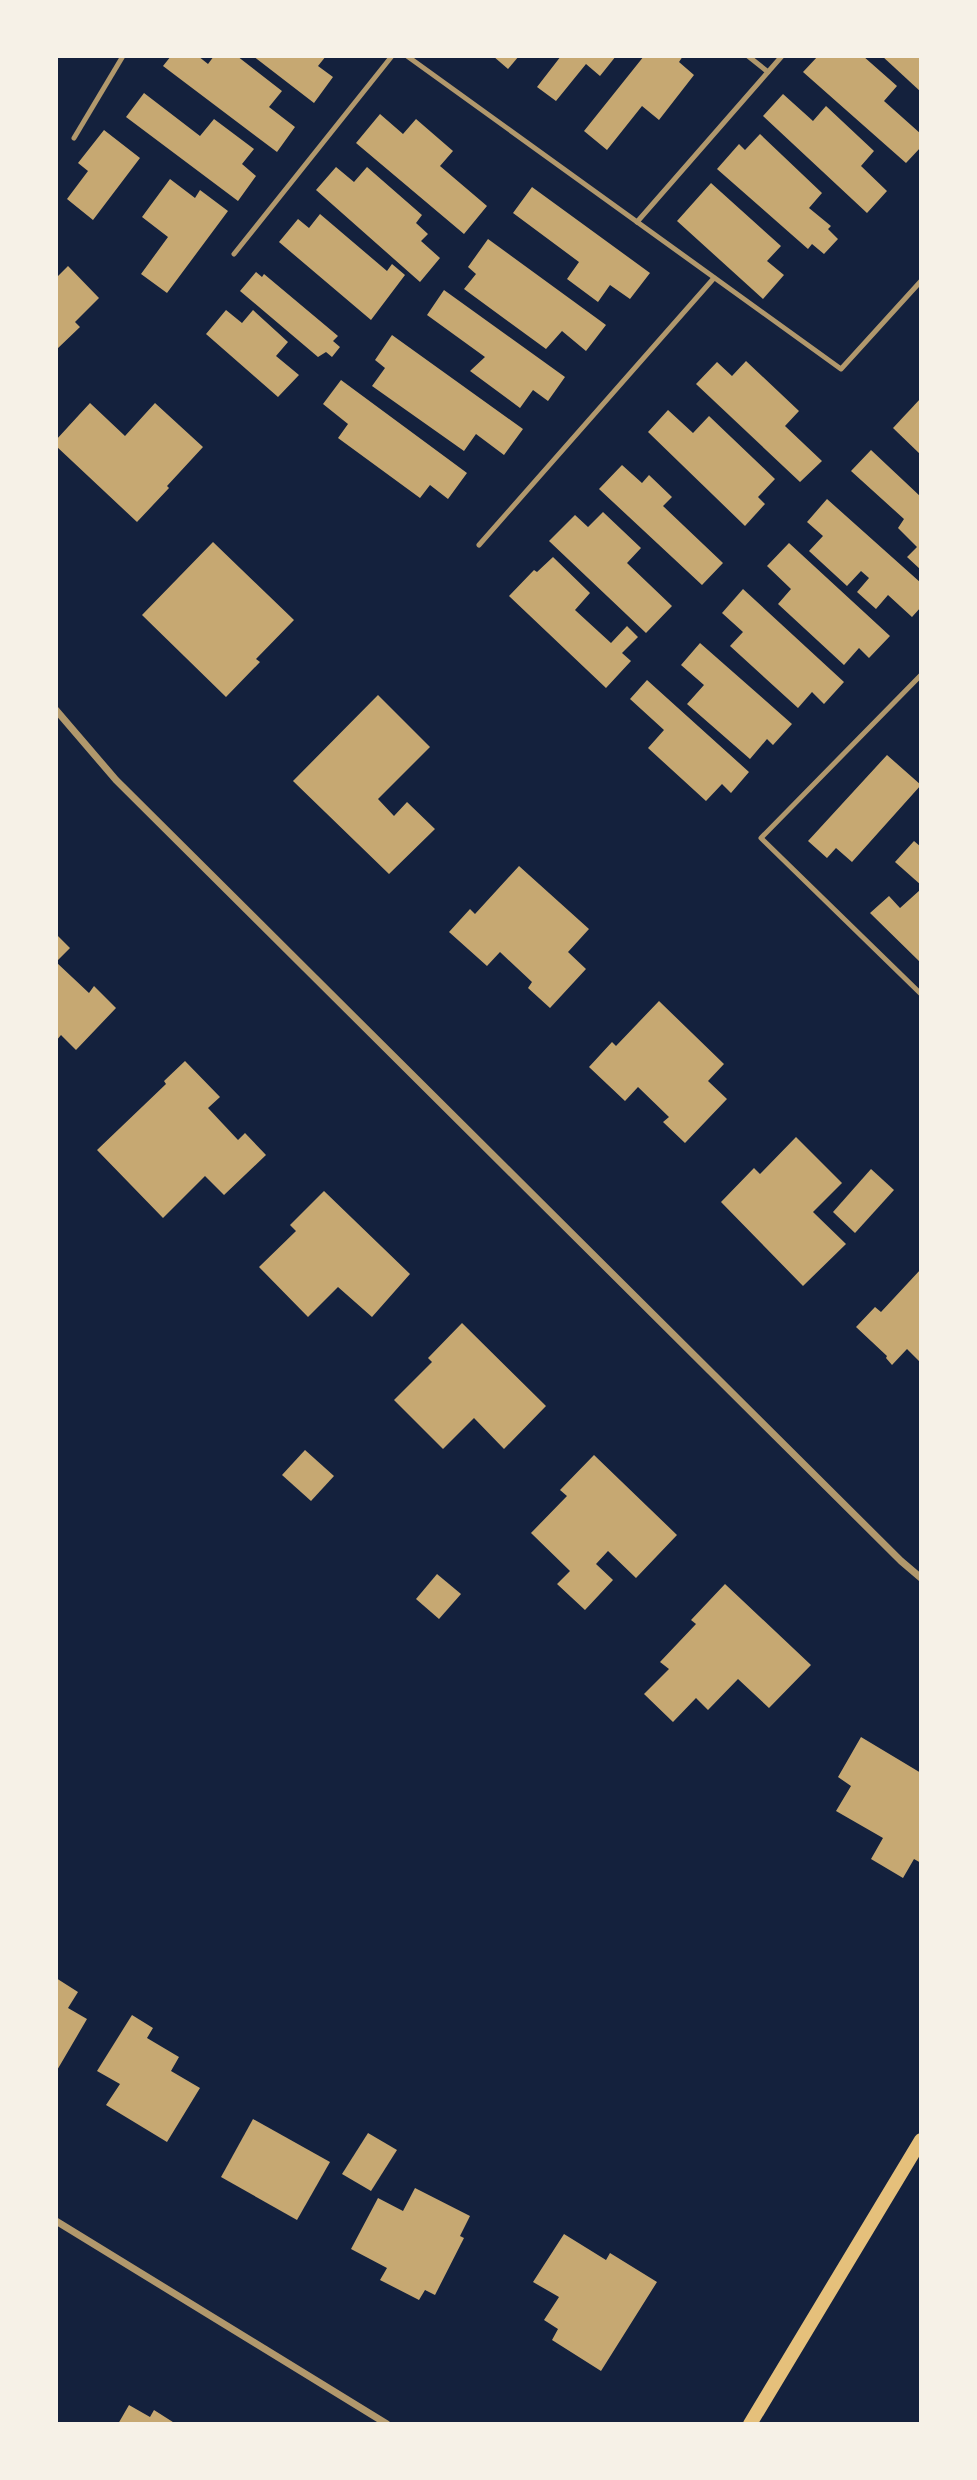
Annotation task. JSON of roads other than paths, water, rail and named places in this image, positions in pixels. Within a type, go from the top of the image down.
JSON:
[{"type":"main road","points":[[750,2424],[921,2140]]},
{"type":"street","points":[[56,710],[116,780],[921,1578]]},
{"type":"street","points":[[56,2221],[387,2424]]},
{"type":"lane","points":[[74,138],[123,56]]},
{"type":"lane","points":[[234,254],[393,56]]},
{"type":"lane","points":[[407,56],[841,369],[921,281]]},
{"type":"lane","points":[[748,56],[768,72]]},
{"type":"lane","points":[[637,222],[782,56]]},
{"type":"lane","points":[[479,545],[714,278]]},
{"type":"lane","points":[[921,675],[761,838],[921,994]]}]
